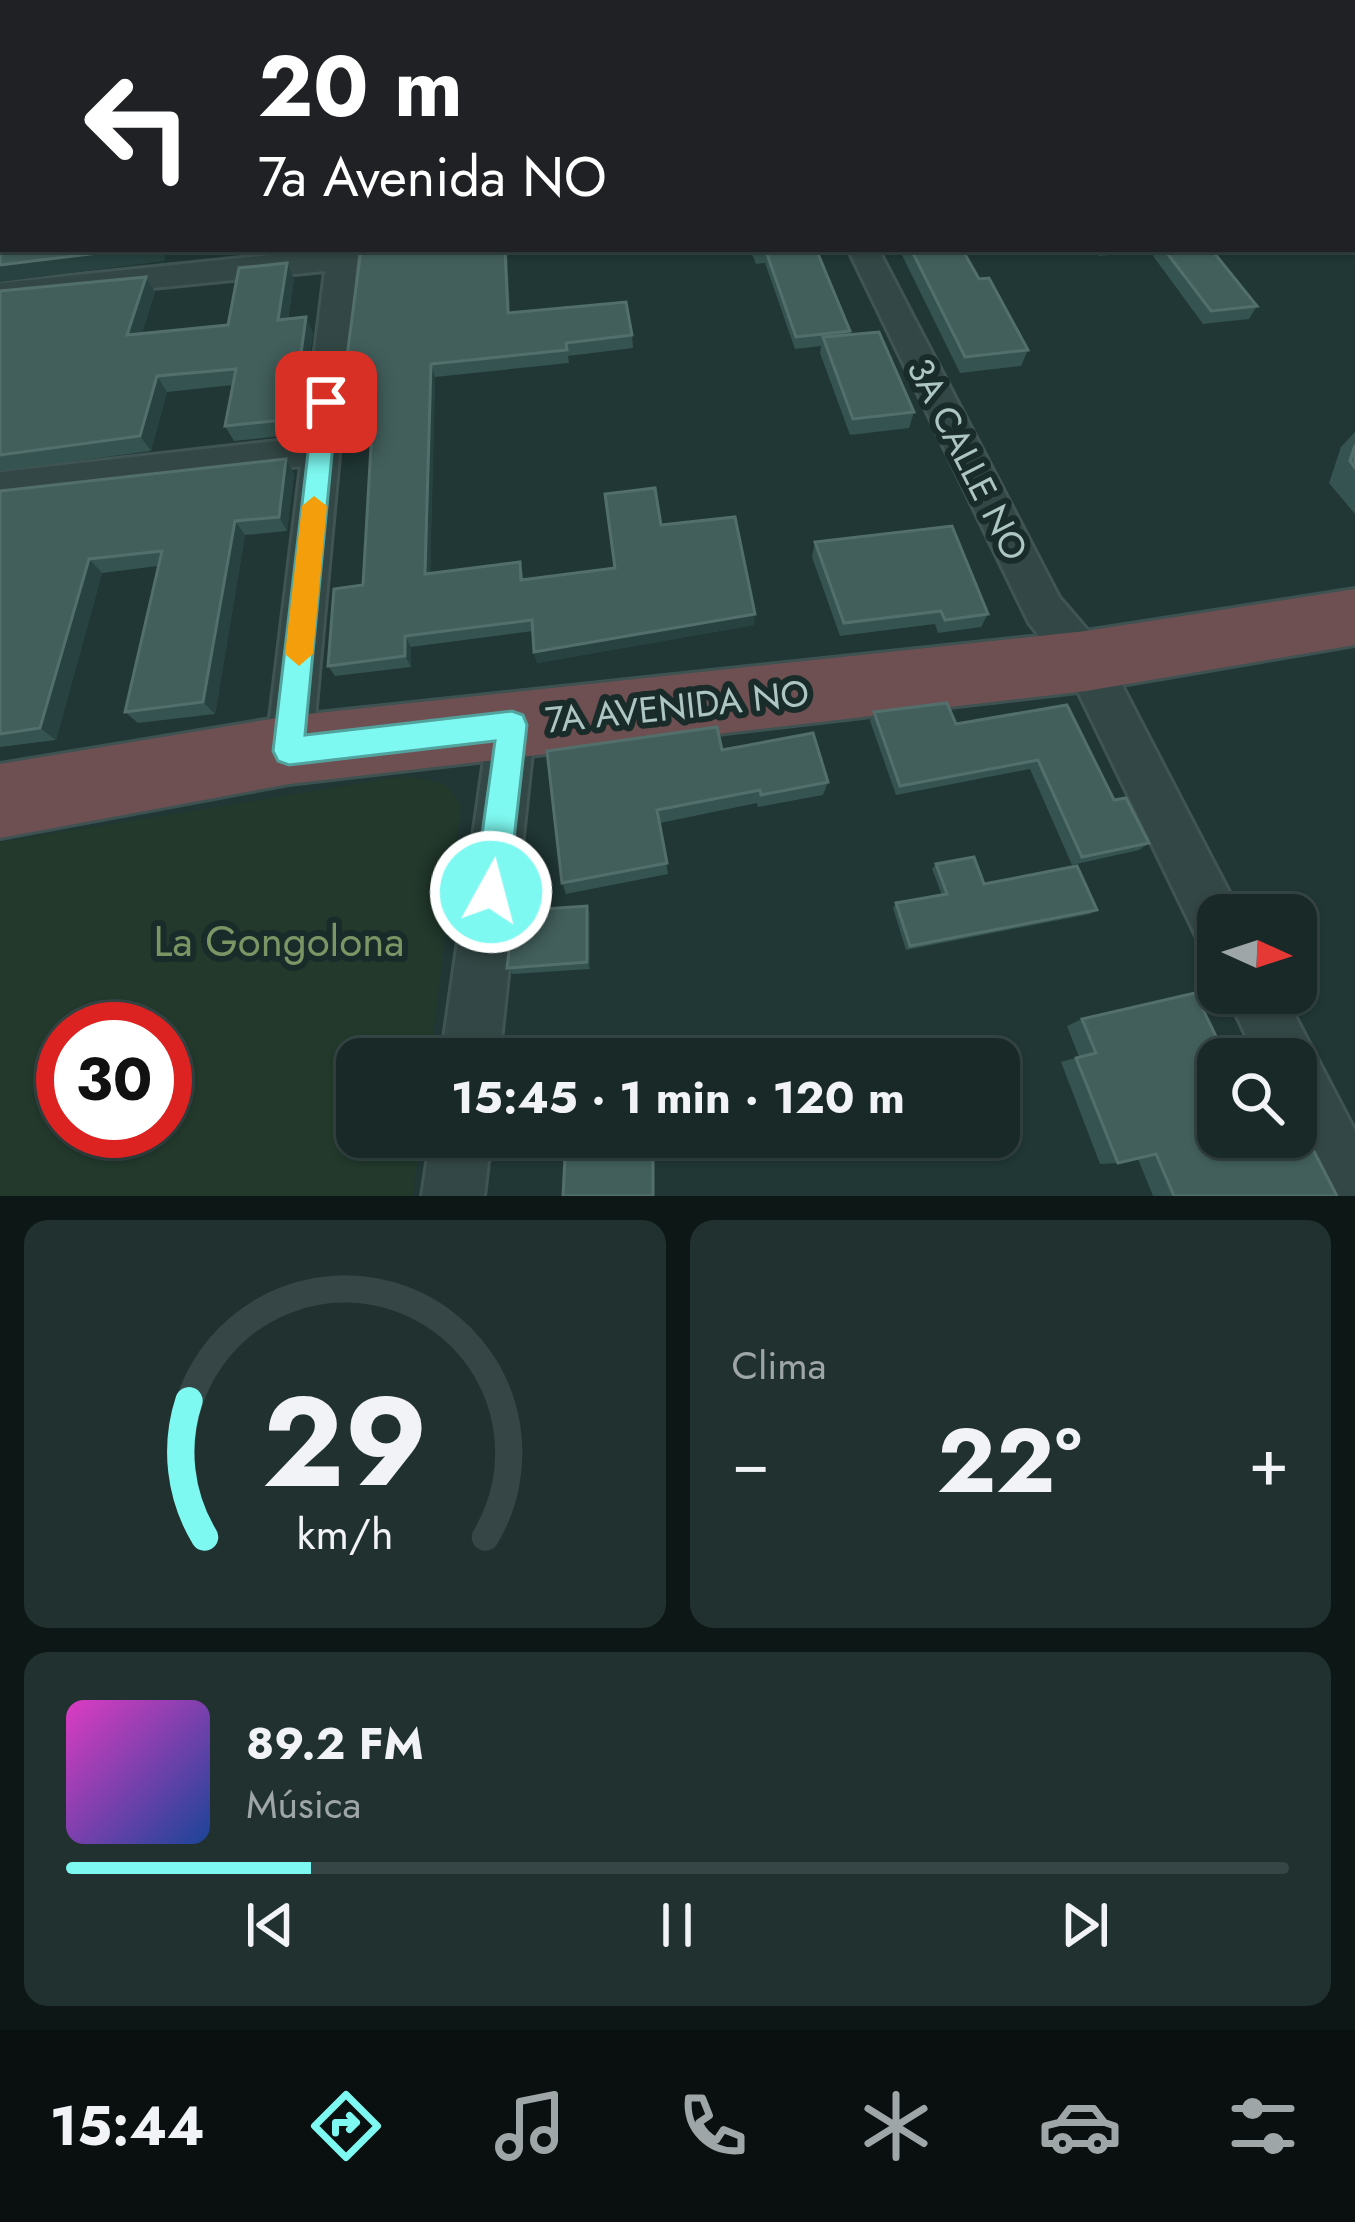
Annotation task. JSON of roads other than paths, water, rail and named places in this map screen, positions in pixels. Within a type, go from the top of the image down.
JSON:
[{"type":"highway","name":"7A AVENIDA NO","points":[[0,801],[289,751],[1086,661],[1355,617]]},
{"type":"street","name":"3A CALLE NO","points":[[864,252],[1043,610],[1086,661],[1203,894]]},
{"type":"street","points":[[0,293],[343,254],[289,751]]},
{"type":"street","points":[[0,487],[320,450]]},
{"type":"street","points":[[473,1038],[512,725]]},
{"type":"street","points":[[1317,1120],[1355,1195]]},
{"type":"street","points":[[453,1196],[458,1158]]},
{"type":"park label","name":"La Gongolona","points":[[279,941]]}]
